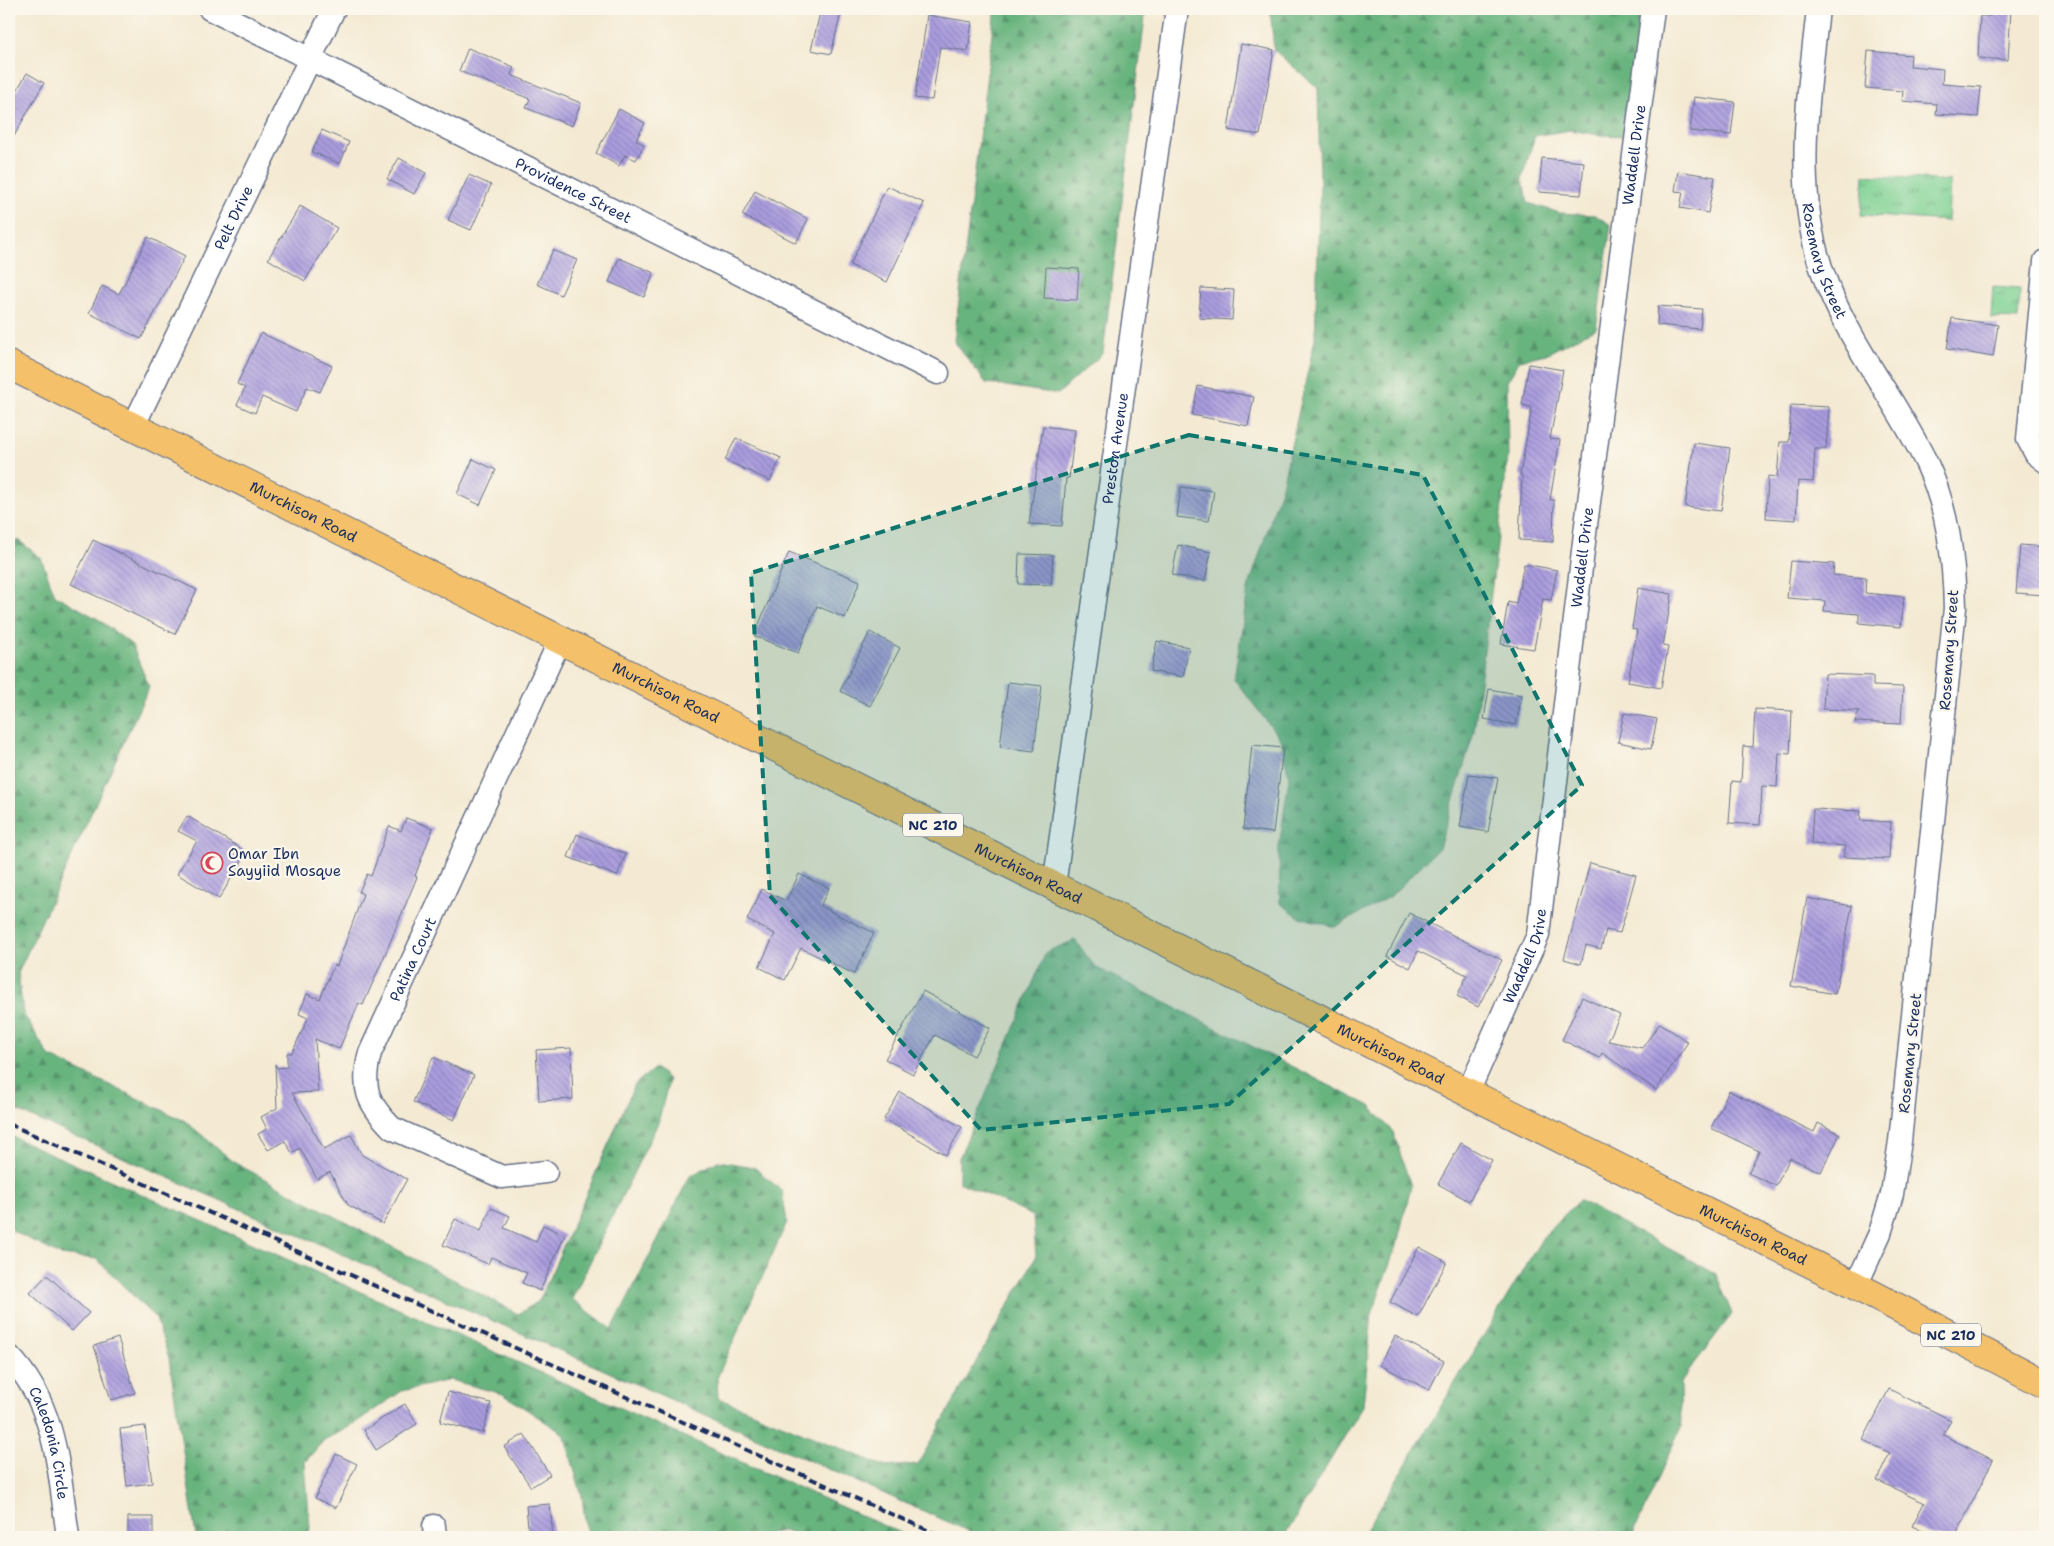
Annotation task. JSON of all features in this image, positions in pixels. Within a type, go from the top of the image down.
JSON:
[{"type":"main road","name":"Murchison Road","points":[[9,365],[1856,1286],[2045,1384]]},
{"type":"street","name":"Providence Street","points":[[210,9],[938,373]]},
{"type":"street","name":"Pelt Drive","points":[[133,427],[334,9]]},
{"type":"street","name":"Preston Avenue","points":[[1054,886],[1177,9]]},
{"type":"street","name":"Waddell Drive","points":[[1468,1092],[1538,935],[1586,525],[1653,9]]},
{"type":"street","name":"Rosemary Street","points":[[1818,9],[1805,138],[1808,210],[1816,250],[1828,288],[1846,325],[1927,464],[1948,528],[1954,568],[1955,592],[1955,608],[1900,1141],[1887,1210],[1880,1233],[1856,1286]]},
{"type":"street","points":[[2045,261],[2028,438],[2036,454],[2045,461]]},
{"type":"street","name":"Patina Court","points":[[546,1172],[502,1177],[392,1128],[379,1115],[369,1096],[364,1074],[370,1053],[560,640]]},
{"type":"street","name":"Caledonia Circle","points":[[9,1356],[27,1379],[41,1402],[51,1427],[57,1453],[68,1537]]},
{"type":"highlighted area","points":[[1189,435],[1423,475],[1582,785],[1229,1104],[981,1130],[770,896],[751,573]]},
{"type":"green space","points":[[995,9],[1146,9],[1103,353],[1058,394],[986,383],[954,341]]},
{"type":"green space","points":[[1270,9],[1640,9],[1625,136],[1600,135],[1570,130],[1535,136],[1522,178],[1528,203],[1560,213],[1595,215],[1611,225],[1596,328],[1546,354],[1520,360],[1507,382],[1508,457],[1474,732],[1439,848],[1391,896],[1335,927],[1299,917],[1280,903],[1279,847],[1289,778],[1281,740],[1234,679],[1248,589],[1282,486],[1315,339],[1320,185],[1318,88],[1274,50]]},
{"type":"green space","points":[[1864,175],[1950,181],[1948,221],[1861,215]]},
{"type":"green space","points":[[1993,287],[2020,289],[2018,319],[1991,318]]},
{"type":"green space","points":[[18,540],[41,558],[55,595],[98,619],[132,645],[149,687],[18,973],[23,1013],[49,1056],[185,1121],[235,1163],[518,1314],[539,1301],[635,1084],[655,1068],[669,1080],[658,1123],[572,1299],[612,1329],[690,1176],[718,1161],[754,1167],[782,1191],[787,1222],[717,1378],[718,1398],[886,1467],[918,1464],[1036,1257],[1033,1216],[959,1182],[959,1158],[1046,952],[1075,940],[1095,967],[1370,1106],[1393,1132],[1411,1186],[1398,1240],[1372,1314],[1363,1406],[1284,1537],[982,1537],[9,1107],[9,546]]},
{"type":"green space","points":[[9,1135],[909,1537],[804,1537],[783,1531],[749,1537],[587,1537],[582,1496],[564,1434],[503,1394],[450,1380],[402,1391],[349,1427],[324,1440],[305,1462],[310,1528],[308,1537],[196,1537],[169,1358],[156,1319],[97,1259],[60,1255],[13,1231],[9,1224]]},
{"type":"green space","points":[[1579,1200],[1716,1274],[1732,1314],[1680,1383],[1681,1427],[1632,1537],[1362,1537],[1543,1237]]},
{"type":"building","points":[[821,9],[842,9],[831,54],[811,50]]},
{"type":"building","points":[[1990,9],[2011,9],[2008,60],[1978,58],[1980,16],[1990,16]]},
{"type":"building","points":[[927,15],[972,22],[968,51],[940,47],[932,100],[915,98]]},
{"type":"building","points":[[1241,44],[1274,50],[1260,135],[1228,130]]},
{"type":"building","points":[[468,48],[514,67],[511,75],[581,103],[572,126],[526,108],[530,99],[459,71]]},
{"type":"building","points":[[1868,51],[1911,55],[1910,66],[1943,69],[1942,84],[1981,87],[1978,117],[1936,114],[1937,104],[1902,101],[1903,91],[1865,88]]},
{"type":"building","points":[[27,73],[44,83],[9,145],[9,94],[13,97]]},
{"type":"building","points":[[1694,97],[1735,102],[1731,135],[1690,131]]},
{"type":"building","points":[[619,109],[645,123],[636,140],[644,145],[636,160],[625,155],[619,166],[596,153]]},
{"type":"building","points":[[322,130],[349,142],[340,164],[312,152]]},
{"type":"building","points":[[399,158],[426,173],[414,194],[387,179]]},
{"type":"building","points":[[1542,158],[1584,162],[1581,195],[1539,192]]},
{"type":"building","points":[[1678,171],[1715,177],[1708,213],[1680,208],[1683,192],[1675,191]]},
{"type":"building","points":[[469,175],[491,185],[471,230],[448,220]]},
{"type":"building","points":[[887,186],[924,203],[887,282],[850,265]]},
{"type":"building","points":[[755,191],[808,219],[796,243],[742,215]]},
{"type":"building","points":[[300,206],[337,228],[305,281],[268,259]]},
{"type":"building","points":[[148,237],[185,256],[141,339],[89,313],[102,286],[119,294]]},
{"type":"building","points":[[553,250],[577,260],[561,295],[537,284]]},
{"type":"building","points":[[619,258],[654,273],[644,297],[609,282]]},
{"type":"building","points":[[1046,267],[1079,269],[1077,300],[1044,298]]},
{"type":"building","points":[[1201,288],[1234,290],[1232,320],[1199,318]]},
{"type":"building","points":[[1658,306],[1702,309],[1700,329],[1657,325]]},
{"type":"building","points":[[1952,318],[1998,325],[1993,357],[1947,349]]},
{"type":"building","points":[[261,333],[332,366],[320,392],[307,387],[296,412],[262,397],[255,413],[237,405],[245,388],[237,384]]},
{"type":"building","points":[[1529,364],[1563,370],[1550,439],[1560,440],[1550,500],[1554,500],[1553,542],[1519,540],[1522,476],[1520,475],[1532,407],[1522,405]]},
{"type":"building","points":[[1198,386],[1254,397],[1248,426],[1192,415]]},
{"type":"building","points":[[1791,405],[1829,407],[1826,449],[1815,449],[1813,482],[1798,481],[1796,520],[1766,518],[1768,476],[1777,477],[1780,442],[1789,442]]},
{"type":"building","points":[[1043,426],[1075,430],[1069,478],[1066,478],[1062,526],[1029,524]]},
{"type":"building","points":[[736,438],[781,458],[770,481],[725,460]]},
{"type":"building","points":[[1694,443],[1730,448],[1721,511],[1685,507]]},
{"type":"building","points":[[473,459],[496,470],[480,505],[457,494]]},
{"type":"building","points":[[1181,487],[1214,491],[1209,521],[1177,517]]},
{"type":"building","points":[[93,540],[197,590],[175,634],[71,584]]},
{"type":"building","points":[[1178,545],[1211,552],[1205,581],[1172,575]]},
{"type":"building","points":[[2020,545],[2045,547],[2045,595],[2016,593]]},
{"type":"building","points":[[789,552],[860,581],[845,618],[817,606],[798,653],[754,636]]},
{"type":"building","points":[[1019,554],[1053,555],[1051,585],[1018,584]]},
{"type":"building","points":[[1791,561],[1834,564],[1833,575],[1866,578],[1865,593],[1904,597],[1901,627],[1859,623],[1859,614],[1824,611],[1825,601],[1787,598]]},
{"type":"building","points":[[1524,564],[1557,570],[1551,600],[1543,599],[1534,649],[1501,644],[1508,602],[1516,604]]},
{"type":"building","points":[[1638,588],[1672,594],[1663,646],[1668,647],[1661,688],[1628,682],[1637,630],[1632,629]]},
{"type":"building","points":[[870,632],[900,648],[870,706],[840,691]]},
{"type":"building","points":[[1157,641],[1189,647],[1183,677],[1151,671]]},
{"type":"building","points":[[1825,674],[1873,676],[1873,686],[1903,687],[1901,724],[1855,722],[1859,711],[1823,709]]},
{"type":"building","points":[[1008,682],[1042,686],[1034,751],[1000,747]]},
{"type":"building","points":[[1489,689],[1522,695],[1516,725],[1484,719]]},
{"type":"building","points":[[1755,709],[1792,711],[1790,754],[1779,753],[1777,787],[1762,786],[1760,825],[1729,823],[1732,781],[1741,782],[1743,746],[1753,747]]},
{"type":"building","points":[[1624,713],[1657,719],[1651,749],[1618,742]]},
{"type":"building","points":[[1252,745],[1283,748],[1273,833],[1243,829]]},
{"type":"building","points":[[1469,774],[1498,778],[1488,832],[1460,827]]},
{"type":"building","points":[[1813,809],[1861,811],[1860,820],[1891,822],[1889,859],[1843,857],[1846,846],[1811,844]]},
{"type":"building","name":"Omar Ibn Sayyiid Mosque","points":[[187,816],[247,852],[219,899],[177,874],[197,841],[178,831]]},
{"type":"building","points":[[406,818],[433,828],[415,876],[417,877],[384,957],[363,1005],[359,1003],[339,1049],[315,1039],[318,1092],[292,1093],[324,1149],[351,1135],[362,1155],[407,1179],[383,1224],[348,1205],[330,1172],[317,1179],[300,1148],[292,1153],[285,1141],[268,1150],[258,1134],[267,1129],[261,1117],[277,1108],[275,1064],[277,1068],[287,1067],[287,1053],[292,1053],[308,1018],[299,1014],[307,994],[320,999],[334,965],[337,966],[363,894],[359,892],[367,874],[371,876],[389,826],[401,831]]},
{"type":"building","points":[[577,834],[626,854],[617,876],[568,857]]},
{"type":"building","points":[[1590,863],[1636,875],[1620,933],[1606,930],[1601,949],[1586,945],[1581,964],[1564,959]]},
{"type":"building","points":[[799,874],[829,888],[820,906],[874,933],[854,974],[801,948],[785,980],[759,967],[775,934],[747,920],[762,889],[786,901]]},
{"type":"building","points":[[1807,898],[1852,906],[1835,994],[1791,986]]},
{"type":"building","points":[[1409,913],[1502,960],[1478,1007],[1457,996],[1467,975],[1418,951],[1410,968],[1387,956]]},
{"type":"building","points":[[923,991],[990,1028],[974,1056],[935,1035],[913,1074],[885,1059]]},
{"type":"building","points":[[1582,997],[1620,1015],[1608,1041],[1642,1048],[1660,1023],[1688,1042],[1656,1090],[1602,1053],[1600,1058],[1562,1040]]},
{"type":"building","points":[[571,1048],[573,1099],[539,1101],[536,1050]]},
{"type":"building","points":[[433,1057],[474,1075],[454,1120],[413,1102]]},
{"type":"building","points":[[1729,1091],[1814,1132],[1818,1123],[1840,1134],[1821,1172],[1790,1158],[1776,1186],[1748,1173],[1759,1151],[1711,1128]]},
{"type":"building","points":[[900,1092],[962,1127],[946,1155],[884,1119]]},
{"type":"building","points":[[1461,1143],[1492,1160],[1469,1201],[1438,1184]]},
{"type":"building","points":[[491,1208],[510,1216],[504,1228],[536,1242],[543,1225],[565,1235],[540,1291],[522,1283],[527,1273],[491,1257],[488,1264],[443,1245],[455,1219],[481,1231]]},
{"type":"building","points":[[1419,1247],[1447,1262],[1418,1317],[1390,1302]]},
{"type":"building","points":[[47,1275],[89,1313],[72,1331],[30,1293]]},
{"type":"building","points":[[1395,1336],[1444,1361],[1429,1390],[1380,1365]]},
{"type":"building","points":[[118,1338],[135,1393],[111,1400],[94,1346]]},
{"type":"building","points":[[1889,1389],[1951,1420],[1943,1435],[1993,1460],[1955,1537],[1935,1537],[1912,1526],[1924,1503],[1877,1480],[1890,1453],[1863,1440]]},
{"type":"building","points":[[448,1392],[491,1403],[483,1433],[440,1422]]},
{"type":"building","points":[[405,1404],[417,1424],[376,1450],[364,1430]]},
{"type":"building","points":[[145,1426],[152,1483],[127,1486],[120,1429]]},
{"type":"building","points":[[524,1434],[550,1475],[531,1487],[504,1447]]},
{"type":"building","points":[[336,1454],[357,1464],[336,1508],[315,1498]]},
{"type":"building","points":[[550,1504],[553,1537],[529,1537],[526,1506]]},
{"type":"building","points":[[128,1517],[153,1517],[153,1537],[128,1537]]},
{"type":"railway","points":[[9,1124],[943,1537]]},
{"type":"place","name":"Omar Ibn Sayyiid Mosque","points":[[212,863]]}]
